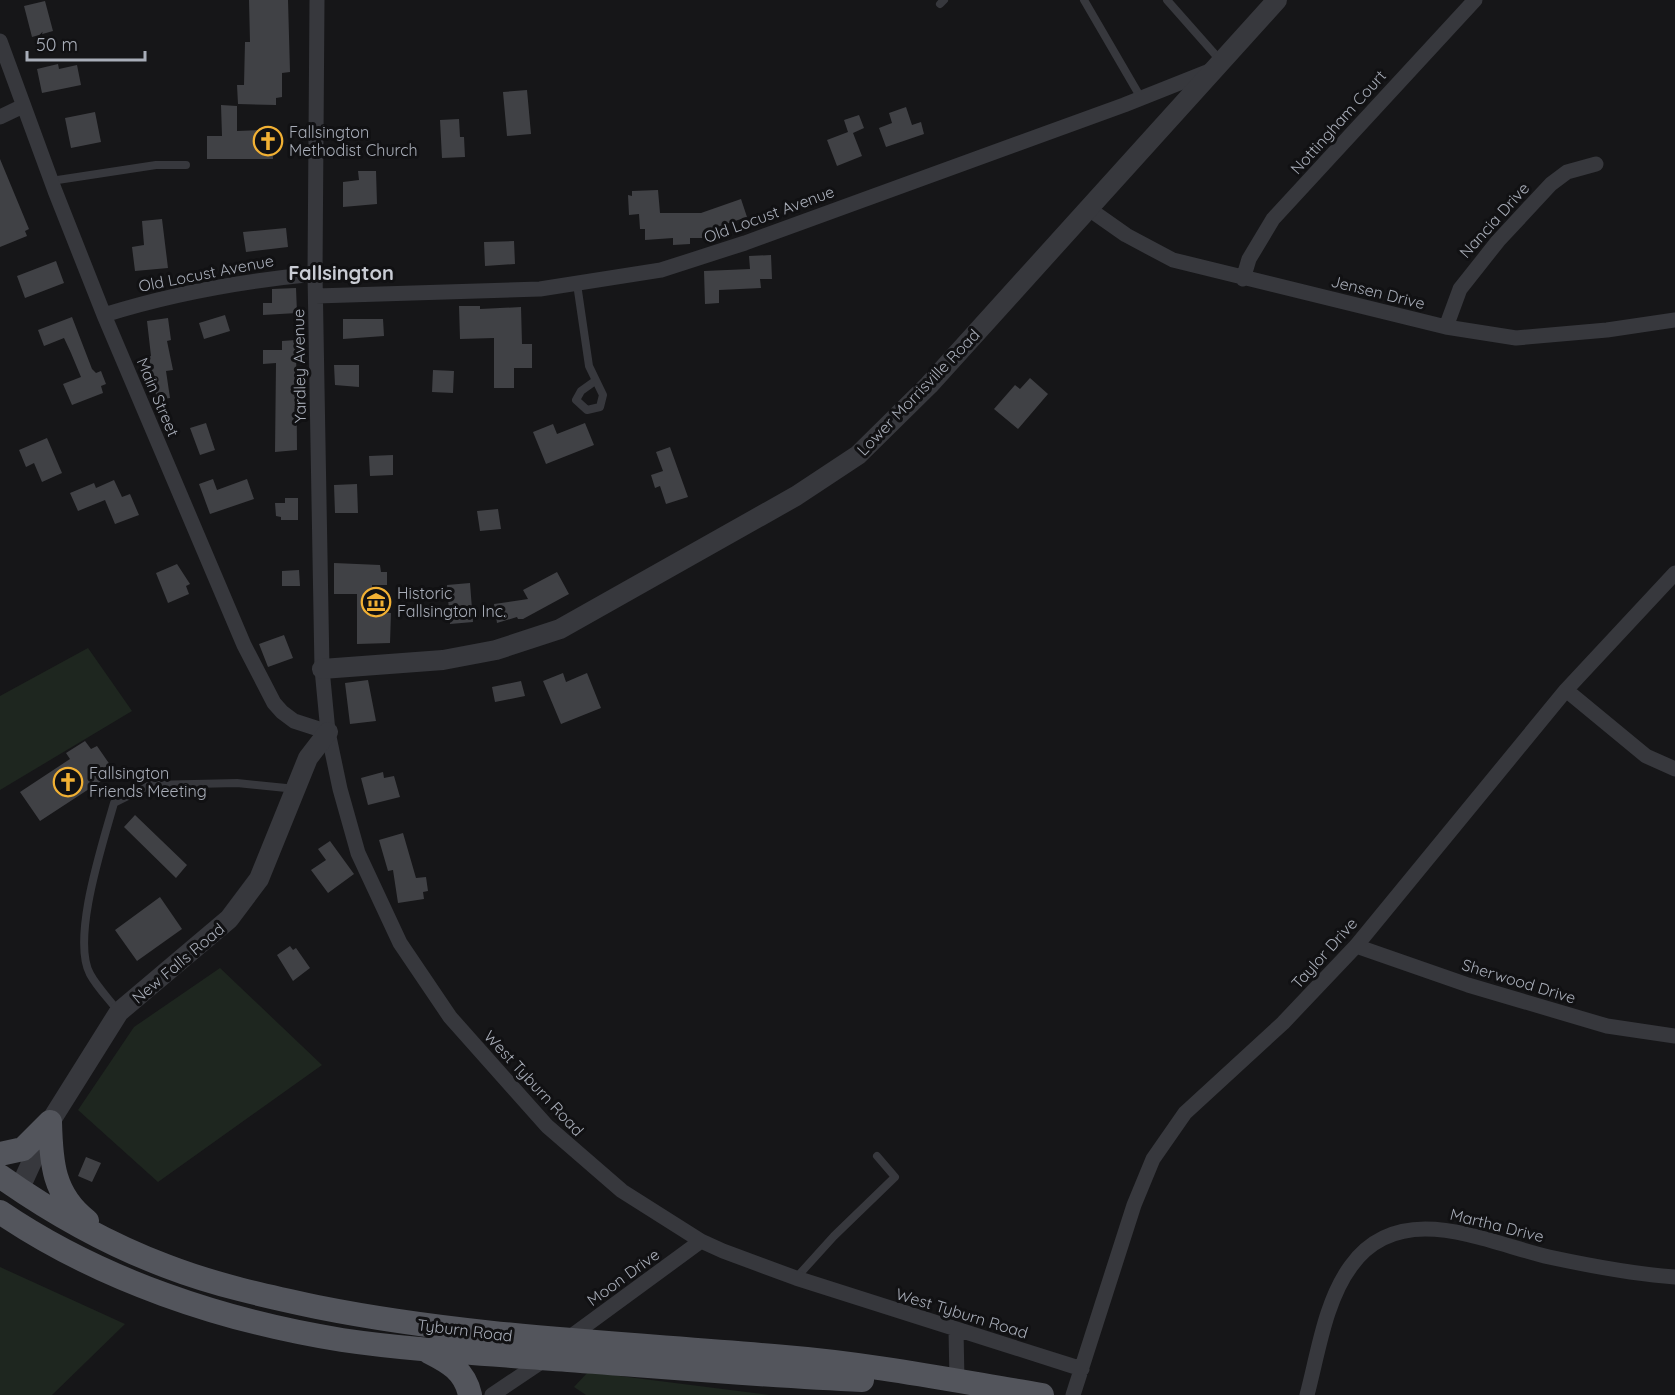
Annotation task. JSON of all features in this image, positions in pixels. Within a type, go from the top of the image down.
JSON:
[{"type":"main road","points":[[0,1154],[23,1149],[50,1122]]},
{"type":"main road","points":[[50,1122],[51,1156],[58,1186],[82,1216],[121,1246]]},
{"type":"main road","name":"Tyburn Road","points":[[10,1183],[121,1246],[168,1267],[218,1284],[281,1299],[435,1327],[862,1365],[1042,1395]]},
{"type":"main road","name":"Tyburn Road","points":[[0,1212],[72,1254],[177,1299],[277,1327],[342,1340],[424,1349],[798,1377],[957,1381]]},
{"type":"main road","points":[[424,1349],[455,1366],[464,1377],[470,1395]]},
{"type":"street","name":"Yardley Avenue","points":[[317,0],[315,274],[322,669],[328,732]]},
{"type":"street","name":"Lower Morrisville Road","points":[[322,669],[443,660],[522,643],[560,629],[796,496],[858,455],[886,430],[1089,209],[1276,0]]},
{"type":"street","name":"Nottingham Court","points":[[1243,279],[1248,259],[1273,219],[1475,0]]},
{"type":"street","name":"Main Street","points":[[0,41],[51,181],[104,315],[225,603],[274,703],[294,720],[328,732]]},
{"type":"street","name":"Old Locust Avenue","points":[[316,296],[540,289],[661,270],[745,243],[1141,98],[1217,65]]},
{"type":"street","points":[[0,117],[23,106]]},
{"type":"street","name":"Nancia Drive","points":[[1446,327],[1460,289],[1498,241],[1551,184],[1567,172],[1596,164]]},
{"type":"street","name":"Jensen Drive","points":[[1089,209],[1155,252],[1243,279],[1446,327],[1516,338],[1607,330],[1675,320]]},
{"type":"street","name":"Old Locust Avenue","points":[[104,315],[162,297],[268,278],[315,274]]},
{"type":"street","name":"Taylor Drive","points":[[1073,1395],[1134,1204],[1144,1179],[1164,1142],[1197,1101],[1283,1023],[1356,946],[1566,690],[1675,573]]},
{"type":"street","points":[[1566,690],[1646,756],[1675,769]]},
{"type":"street","name":"New Falls Road","points":[[10,1183],[119,1012],[229,919],[259,879],[309,758],[328,732]]},
{"type":"street","name":"West Tyburn Road","points":[[328,732],[340,789],[358,853],[400,943],[450,1017],[547,1126],[594,1168],[622,1191],[702,1241],[796,1278],[1082,1369]]},
{"type":"street","name":"Sherwood Drive","points":[[1356,946],[1468,985],[1607,1026],[1675,1036]]},
{"type":"street","name":"Martha Drive","points":[[1307,1395],[1332,1305],[1343,1280],[1364,1251],[1384,1237],[1406,1230],[1459,1231],[1587,1265],[1675,1277]]},
{"type":"street","name":"Moon Drive","points":[[566,1340],[702,1241]]},
{"type":"street","points":[[956,1330],[957,1381]]},
{"type":"street","points":[[492,1395],[547,1358]]},
{"type":"lane","points":[[1084,0],[1141,98]]},
{"type":"lane","points":[[1167,0],[1217,65]]},
{"type":"lane","points":[[51,181],[156,165],[186,165]]},
{"type":"lane","points":[[577,284],[589,366],[594,381]]},
{"type":"lane","points":[[119,1012],[89,973],[84,931],[88,903],[114,803],[150,785],[237,783],[297,789]]},
{"type":"lane","points":[[796,1278],[834,1236],[895,1177],[877,1156]]},
{"type":"shaded area","points":[[88,648],[132,711],[0,790],[0,696]]},
{"type":"shaded area","points":[[220,968],[322,1065],[158,1182],[78,1110],[134,1027]]},
{"type":"shaded area","points":[[0,1267],[125,1324],[52,1395],[0,1395]]},
{"type":"shaded area","points":[[588,1372],[770,1395],[586,1395],[574,1387]]},
{"type":"building","points":[[249,0],[288,0],[290,72],[282,73],[282,97],[276,98],[276,105],[238,104],[237,85],[244,85],[245,42],[250,42]]},
{"type":"building","points":[[45,1],[53,31],[32,37],[24,6]]},
{"type":"building","points":[[58,64],[59,69],[77,65],[81,85],[42,93],[37,69]]},
{"type":"building","points":[[527,90],[531,134],[507,136],[503,92]]},
{"type":"building","points":[[221,105],[237,106],[237,131],[260,130],[260,136],[272,135],[273,159],[207,159],[207,136],[222,136]]},
{"type":"building","points":[[906,107],[912,125],[921,122],[924,134],[886,147],[879,128],[892,123],[889,113]]},
{"type":"building","points":[[95,112],[101,142],[71,148],[65,118]]},
{"type":"building","points":[[859,115],[864,128],[853,133],[862,156],[837,166],[827,140],[848,132],[844,120]]},
{"type":"building","points":[[459,119],[460,137],[464,137],[465,157],[442,158],[440,120]]},
{"type":"building","points":[[0,159],[29,229],[25,231],[27,236],[0,247]]},
{"type":"building","points":[[358,171],[376,171],[377,204],[343,207],[343,182],[359,180]]},
{"type":"building","points":[[658,190],[660,213],[701,213],[741,199],[747,217],[705,231],[705,238],[690,238],[690,244],[673,245],[673,238],[645,240],[645,229],[640,229],[639,214],[629,215],[628,195],[632,196],[632,191]]},
{"type":"building","points":[[162,219],[168,268],[135,271],[132,247],[144,245],[142,221]]},
{"type":"building","points":[[286,228],[288,247],[246,252],[243,232]]},
{"type":"building","points":[[514,241],[515,264],[485,266],[484,242]]},
{"type":"building","points":[[771,255],[772,279],[760,279],[761,288],[719,290],[719,303],[705,304],[704,271],[750,269],[749,256]]},
{"type":"building","points":[[56,261],[64,283],[25,298],[17,276]]},
{"type":"building","points":[[296,288],[297,313],[263,315],[263,303],[272,303],[272,289]]},
{"type":"building","points":[[459,306],[480,306],[480,309],[521,307],[522,344],[532,344],[532,368],[514,368],[514,388],[494,388],[494,338],[460,339]]},
{"type":"building","points":[[225,315],[230,331],[204,339],[199,323]]},
{"type":"building","points":[[72,317],[92,369],[96,373],[101,371],[106,384],[101,386],[103,393],[72,405],[63,384],[81,377],[71,353],[64,338],[44,346],[38,330]]},
{"type":"building","points":[[168,318],[171,340],[167,341],[173,370],[166,371],[170,398],[157,400],[149,357],[151,356],[147,321]]},
{"type":"building","points":[[343,319],[383,319],[384,336],[343,339]]},
{"type":"building","points":[[296,340],[297,450],[275,452],[276,363],[263,364],[263,350],[282,350],[282,341]]},
{"type":"building","points":[[334,365],[359,365],[359,387],[335,385]]},
{"type":"building","points":[[433,370],[454,371],[453,393],[432,392]]},
{"type":"building","points":[[1030,378],[1048,394],[1018,429],[994,409],[1015,385],[1020,389]]},
{"type":"building","points":[[206,423],[215,450],[200,455],[190,428]]},
{"type":"building","points":[[585,423],[594,445],[546,464],[533,432],[553,424],[557,434]]},
{"type":"building","points":[[47,438],[62,473],[42,482],[34,463],[26,467],[19,450]]},
{"type":"building","points":[[670,447],[688,497],[666,504],[660,486],[655,488],[651,475],[663,471],[656,452]]},
{"type":"building","points":[[393,455],[393,475],[370,476],[369,456]]},
{"type":"building","points":[[213,479],[217,490],[247,479],[254,499],[210,514],[199,484]]},
{"type":"building","points":[[114,480],[122,497],[130,494],[139,515],[115,524],[105,500],[78,511],[70,493],[94,483],[96,488]]},
{"type":"building","points":[[357,484],[358,513],[335,513],[334,485]]},
{"type":"building","points":[[285,498],[298,498],[298,520],[281,520],[281,517],[276,516],[275,503],[285,503]]},
{"type":"building","points":[[498,509],[501,529],[480,531],[477,511]]},
{"type":"building","points":[[334,563],[380,565],[381,572],[387,572],[387,585],[372,585],[372,612],[391,613],[390,643],[357,644],[357,594],[334,594]]},
{"type":"building","points":[[177,564],[190,584],[186,586],[189,594],[168,603],[156,573]]},
{"type":"building","points":[[299,570],[300,586],[282,586],[282,571]]},
{"type":"building","points":[[557,572],[569,594],[523,619],[517,617],[497,623],[494,604],[528,599],[523,590]]},
{"type":"building","points":[[470,583],[473,622],[450,624],[447,585]]},
{"type":"building","points":[[284,635],[293,658],[268,667],[259,644]]},
{"type":"building","points":[[563,673],[566,682],[587,673],[601,708],[561,724],[543,681]]},
{"type":"building","points":[[368,680],[376,721],[350,724],[345,683]]},
{"type":"building","points":[[521,681],[525,696],[495,702],[492,687]]},
{"type":"building","name":"Fallsington Friends Meeting","points":[[85,741],[91,749],[97,746],[115,772],[40,821],[20,792],[70,759],[66,753]]},
{"type":"building","points":[[383,772],[384,778],[394,776],[400,797],[368,805],[361,778]]},
{"type":"building","points":[[135,815],[187,865],[176,878],[124,827]]},
{"type":"building","points":[[403,833],[416,878],[426,877],[428,891],[423,892],[424,899],[398,903],[393,870],[388,871],[379,840]]},
{"type":"building","points":[[330,841],[354,874],[328,893],[311,870],[326,860],[318,849]]},
{"type":"building","points":[[160,897],[182,929],[137,961],[115,930]]},
{"type":"building","points":[[290,946],[293,950],[296,948],[310,968],[293,981],[277,955]]},
{"type":"building","points":[[86,1157],[101,1163],[92,1182],[78,1176]]},
{"type":"place","name":"Fallsington Methodist Church","points":[[268,141]]},
{"type":"place","name":"Historic Fallsington Inc.","points":[[376,602]]},
{"type":"place","name":"Fallsington Friends Meeting","points":[[68,782]]},
{"type":"district","name":"Fallsington","points":[[341,273]]}]
